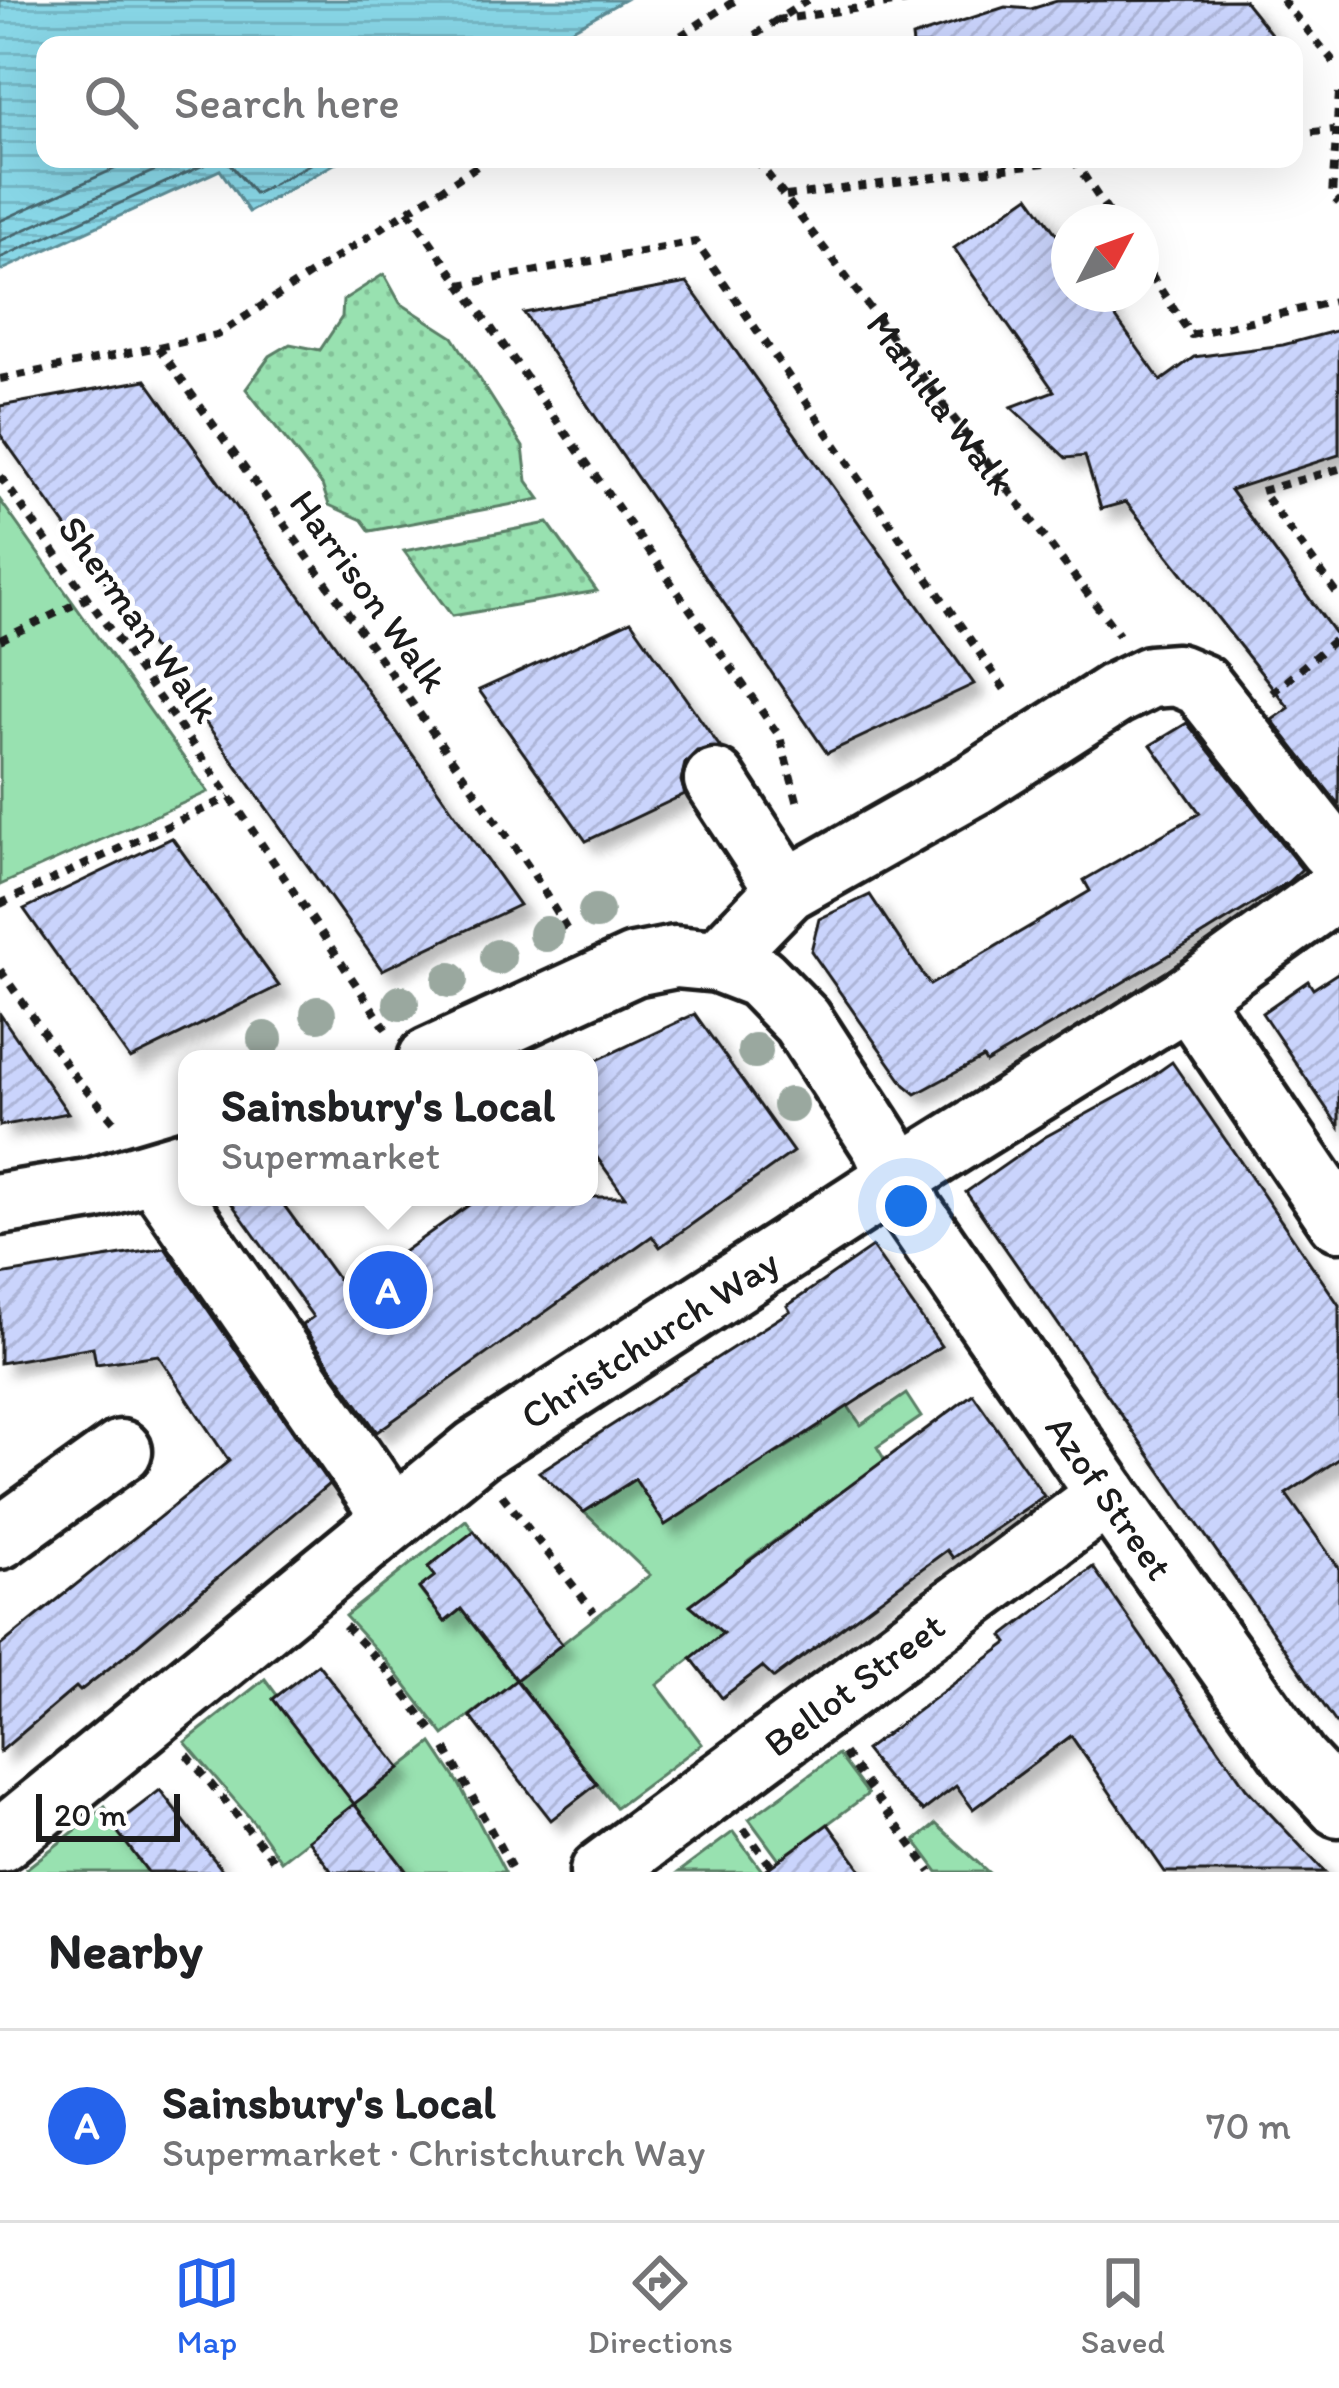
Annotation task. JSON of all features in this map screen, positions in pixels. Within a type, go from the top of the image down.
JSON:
[{"type":"street","points":[[407,1044],[634,964],[675,957],[718,962],[787,890],[973,785],[1122,671],[1150,677],[1177,675],[1201,685],[1335,868]]},
{"type":"street","points":[[715,780],[787,890]]},
{"type":"street","name":"Christchurch Way","points":[[0,1841],[477,1450],[897,1178],[1188,997],[1335,868]]},
{"type":"street","name":"Azof Street","points":[[718,962],[759,977],[802,1021],[883,1146],[912,1211],[1297,1761],[1339,1806]]},
{"type":"street","points":[[1188,997],[1339,1220]]},
{"type":"street","points":[[0,1204],[93,1189],[156,1157],[178,1190]]},
{"type":"street","points":[[188,1206],[394,1518]]},
{"type":"street","points":[[0,1538],[121,1450]]},
{"type":"street","name":"Bellot Street","points":[[601,1872],[1108,1495]]},
{"type":"path","points":[[681,36],[736,0]]},
{"type":"path","points":[[753,36],[808,0]]},
{"type":"path","points":[[777,20],[914,0]]},
{"type":"path","points":[[1282,0],[1339,68]]},
{"type":"path","points":[[1338,97],[1332,196],[1339,202]]},
{"type":"path","points":[[1303,133],[1334,130]]},
{"type":"path","points":[[0,379],[217,335],[474,168]]},
{"type":"path","name":"Manilla Walk","points":[[763,168],[1122,671]]},
{"type":"path","points":[[784,196],[1004,168]]},
{"type":"path","points":[[1081,168],[1104,204]]},
{"type":"path","points":[[408,210],[780,737],[802,817]]},
{"type":"path","points":[[460,285],[696,242],[1005,689]]},
{"type":"path","points":[[1159,287],[1191,334],[1339,300]]},
{"type":"path","name":"Harrison Walk","points":[[158,347],[531,870],[573,941]]},
{"type":"path","points":[[1337,589],[1261,491],[1339,469]]},
{"type":"path","name":"Sherman Walk","points":[[0,476],[407,1044]]},
{"type":"path","points":[[0,640],[88,598]]},
{"type":"path","points":[[1255,707],[1339,636]]},
{"type":"path","points":[[0,904],[230,797]]},
{"type":"path","points":[[0,970],[71,1072],[156,1157]]},
{"type":"path","points":[[496,1486],[594,1612]]},
{"type":"path","points":[[334,1614],[385,1668],[436,1735]]},
{"type":"path","points":[[174,1741],[223,1794],[275,1862]]},
{"type":"path","points":[[836,1742],[931,1872]]},
{"type":"path","points":[[446,1749],[514,1872]]},
{"type":"path","points":[[735,1817],[771,1866]]},
{"type":"green space","points":[[384,274],[400,303],[453,337],[523,447],[527,481],[540,499],[370,531],[362,520],[329,505],[322,485],[246,389],[270,356],[290,344],[320,350],[342,317],[343,300]]},
{"type":"green space","points":[[0,500],[208,792],[0,885]]},
{"type":"green space","points":[[548,523],[597,591],[452,616],[404,551]]},
{"type":"green space","points":[[792,1378],[834,1386],[861,1425],[906,1394],[921,1417],[877,1447],[889,1467],[874,1533],[842,1491],[802,1520],[833,1563],[817,1574],[786,1532],[747,1561],[777,1604],[728,1577],[691,1604],[723,1633],[657,1685],[702,1744],[616,1808],[516,1680],[444,1735],[345,1616],[466,1520],[474,1531],[429,1566],[435,1576],[419,1589],[444,1621],[461,1609],[517,1679],[650,1575],[584,1512],[635,1479],[665,1525],[706,1499],[693,1442],[722,1488],[763,1462],[733,1416],[750,1406],[779,1452],[822,1425]]},
{"type":"green space","points":[[265,1679],[277,1695],[274,1698],[354,1804],[281,1861],[185,1742]]},
{"type":"green space","points":[[432,1743],[505,1872],[407,1872],[354,1804]]},
{"type":"green space","points":[[838,1754],[868,1794],[779,1860],[749,1819]]},
{"type":"green space","points":[[105,1807],[148,1872],[26,1869]]},
{"type":"green space","points":[[936,1824],[988,1872],[938,1872],[915,1841]]},
{"type":"green space","points":[[733,1832],[763,1872],[679,1872]]},
{"type":"water","points":[[0,0],[624,0],[560,36],[36,36],[36,168],[327,168],[249,212],[220,170],[0,271]]},
{"type":"building","points":[[1244,0],[1273,36],[915,36],[1005,7],[1031,9],[1057,1]]},
{"type":"building","points":[[1029,196],[1051,227],[1051,312],[1112,312],[1161,381],[1194,357],[1283,345],[1339,330],[1339,455],[1230,490],[1339,639],[1339,805],[1272,720],[1289,708],[1126,502],[1101,509],[1085,456],[1066,458],[1011,407],[1054,391],[954,248]]},
{"type":"building","points":[[687,283],[974,684],[827,753],[524,313]]},
{"type":"building","points":[[146,380],[519,905],[382,970],[0,434],[0,406]]},
{"type":"building","points":[[631,621],[720,747],[697,751],[685,763],[681,781],[685,794],[586,841],[479,690]]},
{"type":"building","points":[[1187,723],[1302,869],[1193,941],[986,1063],[983,1058],[916,1094],[811,951],[819,919],[870,895],[930,985],[1090,891],[1084,880],[1200,813],[1151,745]]},
{"type":"building","points":[[172,838],[279,986],[130,1059],[24,909]]},
{"type":"building","points":[[1339,972],[1339,1127],[1262,1013],[1308,981],[1313,989]]},
{"type":"building","points":[[0,1014],[68,1113],[0,1126]]},
{"type":"building","points":[[695,1014],[793,1152],[660,1247],[652,1236],[377,1432],[302,1325],[313,1317],[233,1206],[285,1206],[347,1292],[467,1206],[598,1206],[598,1197],[625,1197],[598,1159],[598,1060]]},
{"type":"building","points":[[1172,1062],[1339,1305],[1339,1459],[1286,1494],[1339,1568],[1339,1727],[966,1192],[1045,1137]]},
{"type":"building","points":[[872,1247],[941,1346],[665,1525],[635,1479],[584,1512],[539,1472],[790,1311],[787,1306]]},
{"type":"building","points":[[165,1248],[329,1484],[122,1658],[80,1691],[76,1687],[0,1752],[0,1646],[229,1461],[158,1355],[96,1364],[93,1347],[0,1363],[0,1275]]},
{"type":"building","points":[[973,1394],[1044,1496],[953,1558],[947,1550],[774,1678],[762,1667],[722,1698],[691,1658],[723,1633],[690,1605]]},
{"type":"building","points":[[474,1531],[562,1644],[516,1680],[461,1609],[445,1622],[419,1588],[435,1576],[428,1567]]},
{"type":"building","points":[[1093,1567],[1246,1788],[1325,1872],[1165,1872],[1071,1736],[973,1809],[956,1786],[923,1811],[865,1750],[1008,1643],[1003,1636]]},
{"type":"building","points":[[318,1664],[400,1768],[354,1804],[273,1699]]},
{"type":"building","points":[[516,1680],[597,1784],[551,1820],[470,1716]]},
{"type":"building","points":[[160,1790],[224,1872],[148,1872],[113,1826]]},
{"type":"building","points":[[354,1804],[407,1872],[332,1872],[308,1840]]},
{"type":"building","points":[[828,1824],[863,1872],[763,1872]]},
{"type":"place","name":"Sainsbury's Local","points":[[388,1290]]}]
